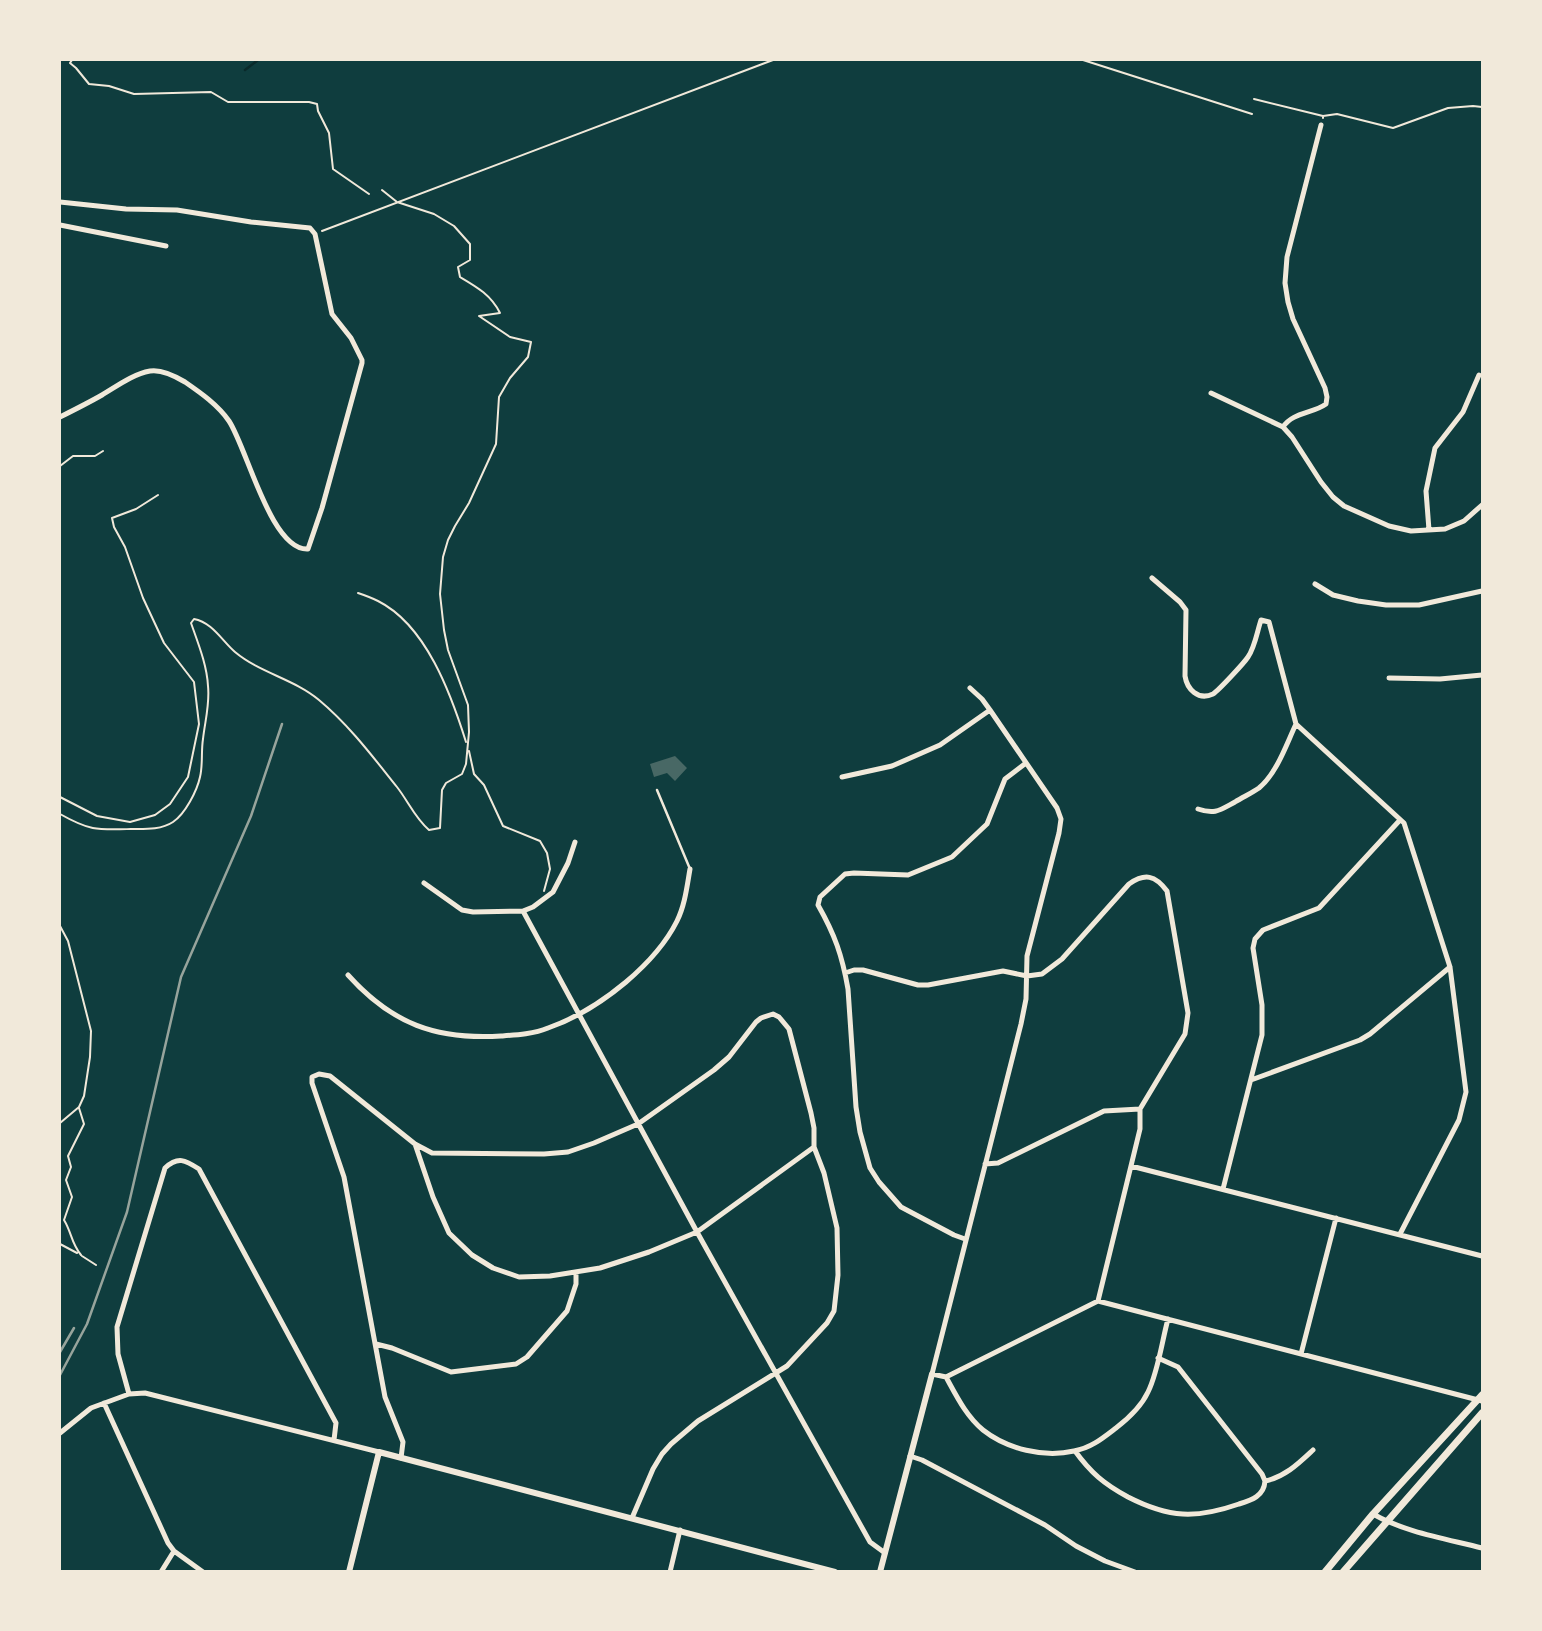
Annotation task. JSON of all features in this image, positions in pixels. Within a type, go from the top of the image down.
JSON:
[{"type":"main road","points":[[1325,1572],[1373,1514],[1481,1399]]},
{"type":"main road","points":[[1343,1572],[1482,1413]]},
{"type":"street","points":[[1283,427],[1286,422],[1301,413],[1320,409],[1326,404],[1327,397],[1293,319],[1285,283],[1287,257],[1321,125]]},
{"type":"street","points":[[60,202],[125,209],[177,210],[310,228],[315,234],[332,314],[351,338],[362,360],[322,509],[308,548],[303,549],[278,528],[258,490],[229,421],[215,405],[180,379],[161,371],[134,376],[60,417]]},
{"type":"street","points":[[60,225],[166,246]]},
{"type":"street","points":[[1429,530],[1426,491],[1435,448],[1463,412],[1479,375]]},
{"type":"street","points":[[1211,393],[1283,427],[1333,497],[1344,506],[1389,526],[1411,531],[1445,528],[1464,521],[1482,506]]},
{"type":"street","points":[[1152,578],[1186,610],[1185,676],[1186,685],[1194,693],[1212,694],[1249,657],[1261,620],[1269,622],[1296,724],[1404,823],[1450,967],[1466,1092],[1459,1120],[1400,1234]]},
{"type":"street","points":[[1315,584],[1333,594],[1386,605],[1419,605],[1482,591]]},
{"type":"street","points":[[1389,678],[1440,679],[1482,675]]},
{"type":"street","points":[[880,1572],[1021,1024],[1026,999],[1027,956],[1059,833],[1060,819],[1057,808],[990,710],[970,688]]},
{"type":"street","points":[[842,777],[892,766],[940,745],[990,710]]},
{"type":"street","points":[[1198,808],[1210,813],[1219,811],[1258,789],[1275,768],[1296,724]]},
{"type":"street","points":[[965,1239],[901,1207],[870,1168],[858,1120],[845,973],[838,946],[818,905],[820,897],[845,874],[908,875],[952,857],[987,824],[1005,779],[1026,763]]},
{"type":"street","points":[[1223,1189],[1262,1035],[1262,1005],[1252,948],[1255,939],[1263,930],[1319,908],[1400,820]]},
{"type":"street","points":[[424,883],[462,910],[523,911],[553,892],[575,842]]},
{"type":"street","points":[[348,975],[367,994],[395,1015],[420,1027],[449,1035],[481,1037],[545,1030],[579,1016],[639,972],[655,954],[678,919],[686,895],[690,869]]},
{"type":"street","points":[[845,973],[863,970],[918,985],[1003,971],[1027,976],[1042,974],[1062,959],[1129,884],[1139,877],[1150,877],[1160,882],[1167,891],[1188,1013],[1185,1034],[1140,1110],[1140,1129],[1098,1301]]},
{"type":"street","points":[[523,911],[697,1232],[870,1542],[885,1553]]},
{"type":"street","points":[[1251,1080],[1360,1040],[1450,967]]},
{"type":"street","points":[[401,1458],[403,1441],[385,1397],[344,1177],[312,1077],[319,1074],[330,1076],[415,1144],[432,1153],[568,1152],[638,1124],[714,1070],[729,1057],[755,1022],[773,1014],[789,1029],[811,1113],[814,1147],[832,1202],[837,1228],[838,1275],[834,1311],[820,1332],[787,1366],[724,1403],[671,1444],[653,1469],[632,1518]]},
{"type":"street","points":[[985,1164],[998,1163],[1104,1111],[1140,1110]]},
{"type":"street","points":[[415,1144],[449,1233],[472,1255],[493,1268],[519,1277],[550,1276],[600,1268],[697,1232],[814,1147]]},
{"type":"street","points":[[129,1394],[118,1354],[117,1327],[165,1168],[172,1161],[186,1160],[199,1168],[335,1423],[334,1440]]},
{"type":"street","points":[[1131,1166],[1482,1255]]},
{"type":"street","points":[[1301,1353],[1336,1218]]},
{"type":"street","points":[[376,1344],[451,1371],[516,1363],[527,1357],[566,1311],[576,1284],[576,1272]]},
{"type":"street","points":[[932,1374],[946,1377],[1098,1301],[1481,1399]]},
{"type":"street","points":[[946,1377],[970,1415],[980,1427],[997,1439],[1033,1452],[1075,1451],[1097,1443],[1129,1418],[1140,1405],[1149,1391],[1168,1319]]},
{"type":"street","points":[[1075,1451],[1089,1471],[1114,1489],[1146,1506],[1167,1513],[1187,1515],[1224,1509],[1260,1494],[1265,1488],[1262,1474],[1178,1367],[1158,1358]]},
{"type":"street","points":[[60,1433],[90,1408],[129,1394],[145,1393],[835,1572]]},
{"type":"street","points":[[104,1403],[168,1543],[174,1551],[203,1572]]},
{"type":"street","points":[[1265,1481],[1287,1472],[1313,1450]]},
{"type":"street","points":[[349,1572],[379,1452]]},
{"type":"street","points":[[910,1456],[1045,1525],[1105,1561],[1135,1572]]},
{"type":"street","points":[[1373,1514],[1386,1522],[1482,1548]]},
{"type":"street","points":[[670,1572],[680,1530]]},
{"type":"street","points":[[162,1572],[174,1551]]},
{"type":"lane","points":[[657,790],[690,869]]},
{"type":"path","points":[[72,60],[70,63],[89,84],[109,86],[134,94],[211,92],[228,102],[317,104],[329,133],[333,169],[369,194]]},
{"type":"path","points":[[315,234],[773,60]]},
{"type":"path","points":[[1083,60],[1252,114]]},
{"type":"path","points":[[1254,99],[1323,116],[1337,114],[1393,128],[1448,108],[1482,107]]},
{"type":"path","points":[[1321,125],[1323,116]]},
{"type":"path","points":[[60,814],[80,826],[97,830],[130,830],[164,826],[173,822],[185,810],[200,777],[202,740],[208,709],[208,685],[201,650],[191,624],[194,619],[200,620],[236,652],[263,670],[320,700],[358,738],[400,790],[420,822],[429,830],[440,828],[442,790],[446,783],[462,774],[468,746],[468,705],[448,650],[444,630],[440,594],[443,557],[455,526],[470,503],[496,444],[499,397],[510,377],[528,356],[531,342],[510,337],[479,316],[500,313],[487,295],[460,277],[458,268],[470,260],[470,244],[454,226],[435,214],[397,202],[382,190]]},
{"type":"path","points":[[60,466],[73,456],[95,456],[103,451]]},
{"type":"path","points":[[60,797],[97,816],[130,822],[155,815],[170,804],[188,777],[199,724],[194,682],[164,643],[143,598],[112,518],[136,509],[158,495]]},
{"type":"path","points":[[358,593],[389,608],[417,634],[447,687],[468,746],[474,774],[484,785],[503,826],[540,841],[547,853],[550,869],[541,902]]},
{"type":"path","points":[[60,926],[68,941],[91,1031],[84,1096],[79,1107],[60,1122]]},
{"type":"path","points":[[79,1107],[84,1124],[68,1156],[71,1167],[66,1180],[72,1198],[64,1220],[73,1245],[80,1255]]},
{"type":"path","points":[[60,1244],[96,1265]]},
{"type":"building","points":[[675,756],[687,768],[675,781],[667,773],[654,777],[650,764]]},
{"type":"waterway","points":[[245,70],[258,60]]},
{"type":"railway","points":[[60,1375],[87,1324],[127,1212],[181,977],[251,816],[282,724]]},
{"type":"railway","points":[[60,1352],[74,1328]]}]
